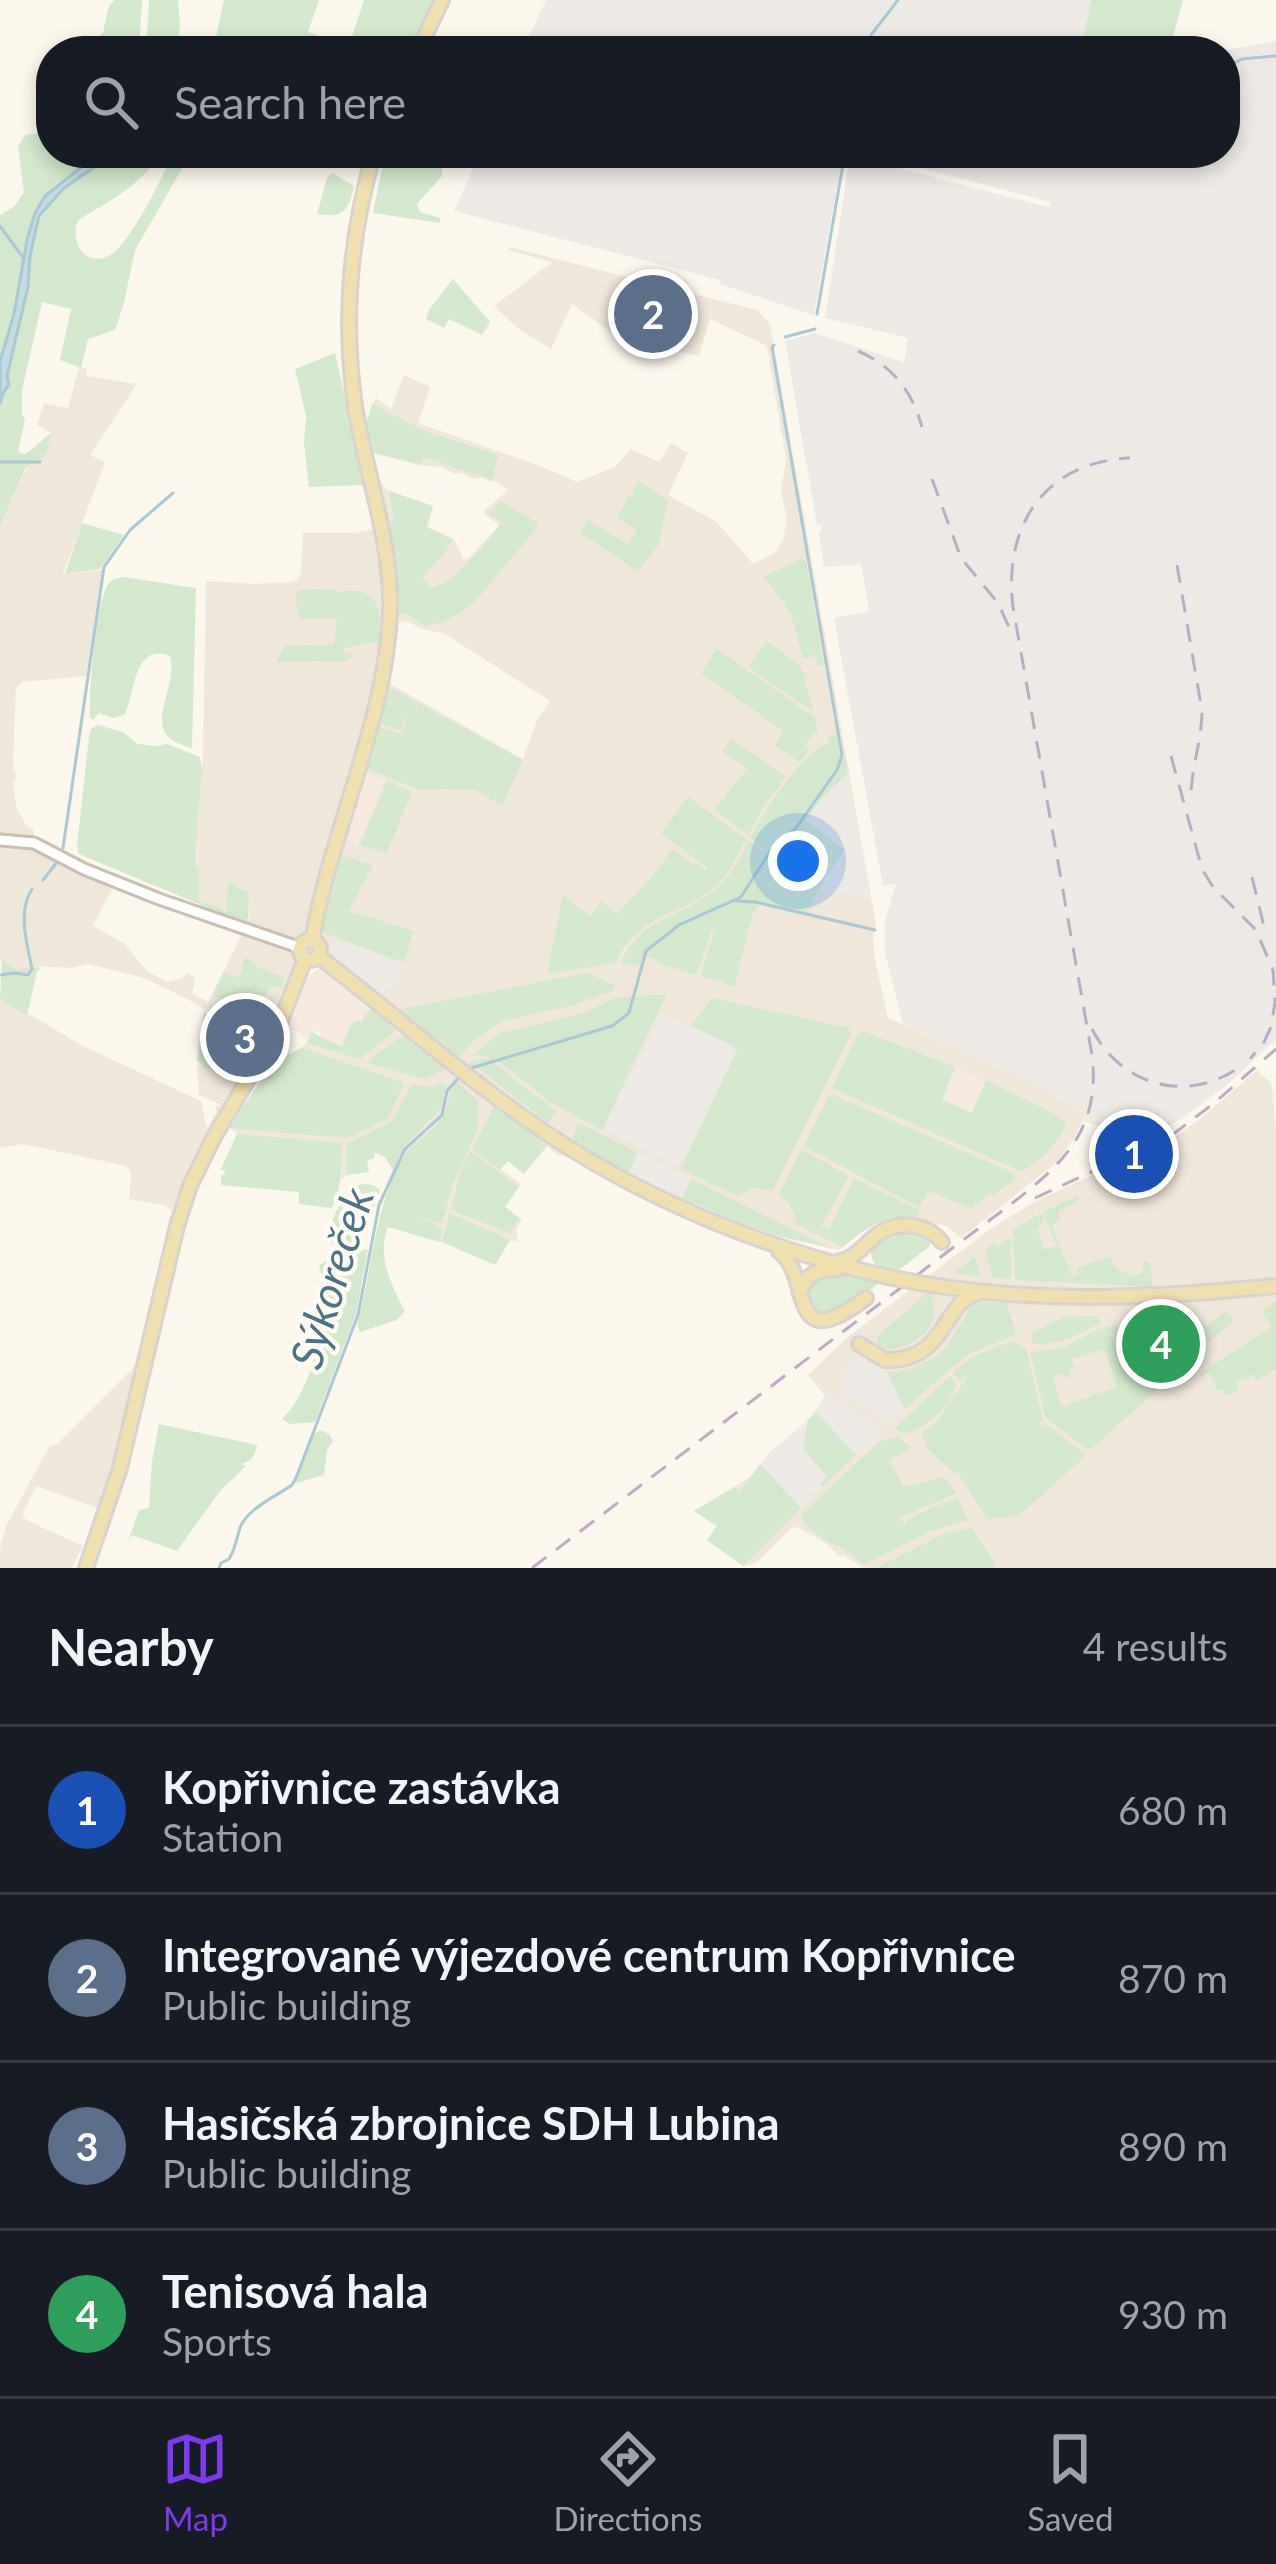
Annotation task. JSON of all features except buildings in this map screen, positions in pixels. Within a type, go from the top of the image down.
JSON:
[{"type":"main road","points":[[425,36],[442,0]]},
{"type":"main road","points":[[84,1568],[112,1493],[190,1186],[294,992],[379,688],[388,637],[388,566],[356,407],[348,323],[357,219],[370,168]]},
{"type":"main road","points":[[309,951],[527,1120],[604,1169],[762,1241],[848,1268],[987,1292],[1102,1298],[1274,1287]]},
{"type":"main road","points":[[294,992],[311,971],[334,969]]},
{"type":"main road","points":[[818,1260],[845,1261],[889,1228],[930,1231],[942,1241]]},
{"type":"main road","points":[[762,1241],[792,1264],[808,1313],[826,1319],[866,1298]]},
{"type":"main road","points":[[870,1241],[869,1262],[888,1277]]},
{"type":"main road","points":[[800,1295],[804,1282],[815,1272],[848,1268]]},
{"type":"main road","points":[[936,1286],[950,1298],[954,1312]]},
{"type":"main road","points":[[954,1312],[959,1289]]},
{"type":"main road","points":[[859,1344],[881,1360],[907,1358],[937,1338],[967,1296],[987,1292]]},
{"type":"street","points":[[0,839],[34,843],[160,899],[309,951]]},
{"type":"shaded area","points":[[546,0],[1092,0],[1083,36],[529,36]]},
{"type":"shaded area","points":[[1276,41],[1276,1039],[1225,1087],[1179,1120],[1155,1133],[1150,1124],[1116,1132],[1084,1121],[1086,1114],[1038,1083],[903,1024],[885,953],[885,921],[896,884],[883,886],[834,618],[869,611],[861,564],[824,567],[819,534],[823,525],[817,525],[785,341],[815,333],[904,362],[908,338],[825,318],[848,168],[898,168],[1048,207],[1051,202],[921,168],[1240,168],[1240,48]]},
{"type":"shaded area","points":[[473,168],[840,168],[814,315],[719,284],[720,280],[454,211]]},
{"type":"shaded area","points":[[509,247],[757,310],[770,324],[876,925],[875,960],[888,1018],[1038,1083],[1086,1114],[1057,1162],[961,1238],[947,1226],[893,1218],[873,1223],[839,1250],[788,1239],[681,1201],[573,1142],[559,1156],[547,1146],[524,1174],[508,1161],[500,1169],[521,1184],[505,1207],[522,1220],[517,1242],[510,1240],[495,1265],[443,1242],[387,1226],[396,1184],[386,1185],[393,1170],[376,1152],[367,1161],[369,1172],[354,1172],[340,1180],[331,1208],[299,1204],[300,1190],[222,1169],[237,1134],[230,1128],[262,1082],[307,1042],[388,1003],[327,956],[319,931],[365,772],[361,765],[367,765],[378,723],[382,689],[386,690],[387,682],[523,759],[537,720],[550,701],[443,633],[399,623],[382,484],[389,491],[433,506],[428,527],[454,539],[464,560],[498,527],[484,511],[508,490],[496,481],[370,452],[365,429],[371,428],[366,426],[367,419],[383,380],[376,398],[391,409],[404,375],[430,387],[418,423],[577,482],[615,467],[631,449],[659,462],[671,443],[688,453],[668,495],[717,522],[753,564],[776,552],[783,540],[787,519],[781,490],[786,459],[767,346],[710,319],[699,356],[613,334],[572,304],[551,349],[494,306],[552,262]]},
{"type":"shaded area","points":[[79,367],[87,369],[86,376],[137,384],[90,455],[105,462],[63,574],[103,570],[88,676],[23,682],[16,688],[13,768],[17,776],[13,784],[17,809],[34,836],[51,847],[47,855],[114,886],[93,926],[125,944],[147,971],[167,982],[188,973],[195,982],[192,993],[208,1002],[241,936],[265,940],[300,956],[286,1002],[241,1089],[183,1182],[172,1211],[165,1205],[129,1199],[131,1173],[126,1166],[23,1144],[0,1148],[0,1000],[83,1046],[201,1101],[207,1128],[216,1106],[221,1105],[199,1095],[197,1065],[237,1077],[241,1063],[228,1054],[226,1041],[208,1012],[144,978],[89,964],[17,970],[0,962],[0,527],[27,467],[51,433],[37,425],[44,403],[68,408]]},
{"type":"shaded area","points":[[379,530],[385,570],[386,621],[375,687],[309,933],[296,944],[244,928],[249,893],[239,886],[228,884],[227,912],[199,901],[195,855],[203,755],[206,581],[292,582],[301,571],[303,533]]},
{"type":"shaded area","points":[[365,772],[385,780],[358,844],[347,840]]},
{"type":"shaded area","points":[[848,773],[871,899],[820,888],[825,878],[806,820]]},
{"type":"shaded area","points":[[333,939],[404,962],[391,990],[380,996],[327,956]]},
{"type":"shaded area","points":[[318,969],[328,971],[373,1007],[362,1022],[351,1025],[342,1048],[307,1029],[311,1033],[307,1042],[294,1030],[284,1032],[283,1025],[309,976]]},
{"type":"shaded area","points":[[664,1014],[738,1047],[678,1168],[602,1130]]},
{"type":"shaded area","points":[[955,1067],[986,1081],[972,1113],[941,1100]]},
{"type":"shaded area","points":[[1257,1070],[1272,1084],[1276,1134],[1276,1568],[863,1568],[797,1527],[756,1563],[743,1566],[707,1540],[717,1526],[694,1511],[753,1475],[768,1454],[809,1420],[825,1396],[808,1375],[849,1336],[993,1227],[1036,1201],[1173,1138]]},
{"type":"shaded area","points":[[638,1153],[691,1179],[681,1201],[628,1174]]},
{"type":"shaded area","points":[[860,1357],[887,1371],[905,1409],[890,1422],[841,1393],[846,1386],[837,1380],[850,1359]]},
{"type":"shaded area","points":[[135,1366],[98,1508],[36,1486],[24,1511],[28,1521],[83,1546],[72,1568],[0,1568],[6,1526],[49,1447]]},
{"type":"shaded area","points":[[825,1396],[882,1429],[856,1455],[816,1411]]},
{"type":"shaded area","points":[[808,1420],[804,1443],[832,1477],[801,1508],[760,1464]]},
{"type":"green space","points":[[114,0],[142,0],[140,36],[99,36]]},
{"type":"green space","points":[[149,0],[178,0],[178,36],[147,36]]},
{"type":"green space","points":[[224,0],[319,0],[308,32],[320,36],[216,36]]},
{"type":"green space","points":[[364,0],[434,0],[416,36],[352,36]]},
{"type":"green space","points":[[1092,0],[1183,0],[1173,36],[1083,36]]},
{"type":"green space","points":[[36,133],[36,168],[81,168],[40,203],[0,361],[0,215],[15,206],[24,192],[18,147],[25,135]]},
{"type":"green space","points":[[93,168],[150,168],[134,184],[78,220],[76,238],[83,252],[104,258],[129,235],[166,168],[182,168],[135,250],[115,330],[88,339],[81,368],[60,360],[71,309],[42,302],[22,390],[25,420],[18,451],[28,452],[51,433],[46,456],[26,467],[0,527],[0,404],[28,287],[39,216],[64,188]]},
{"type":"green space","points":[[382,168],[442,168],[442,176],[417,204],[420,212],[440,218],[440,223],[373,213]]},
{"type":"green space","points":[[332,173],[354,186],[350,201],[339,214],[317,214],[327,178]]},
{"type":"green space","points":[[453,279],[490,322],[482,335],[449,319],[444,328],[426,319]]},
{"type":"green space","points":[[335,353],[365,485],[309,487],[306,416],[295,369]]},
{"type":"green space","points":[[372,404],[430,433],[498,455],[492,480],[424,457],[421,464],[370,452],[365,429],[371,429],[366,426]]},
{"type":"green space","points":[[639,481],[667,500],[659,544],[638,571],[580,533],[588,520],[628,545],[637,530],[617,517]]},
{"type":"green space","points":[[389,491],[433,506],[426,527],[452,540],[422,577],[432,588],[460,570],[502,523],[489,514],[501,501],[539,524],[474,602],[427,626],[396,613],[398,584]]},
{"type":"green space","points":[[82,523],[124,535],[100,569],[65,574]]},
{"type":"green space","points":[[801,559],[807,568],[824,666],[819,666],[815,652],[813,657],[802,658],[790,614],[763,577]]},
{"type":"green space","points":[[123,577],[196,588],[192,748],[175,741],[162,722],[170,656],[149,656],[143,662],[125,714],[113,718],[99,713],[90,718],[103,595],[110,582]]},
{"type":"green space","points":[[298,590],[369,595],[378,608],[381,641],[344,648],[344,653],[355,652],[347,661],[276,662],[285,646],[334,645],[337,618],[299,619],[295,595]]},
{"type":"green space","points":[[767,641],[800,665],[814,712],[748,667]]},
{"type":"green space","points":[[717,649],[814,717],[818,732],[805,745],[810,749],[799,762],[775,745],[783,731],[701,673]]},
{"type":"green space","points":[[387,686],[523,760],[502,806],[476,790],[417,789],[361,766],[367,765],[377,726],[402,734],[408,718],[401,731],[378,723],[382,689]]},
{"type":"green space","points":[[98,725],[123,732],[138,744],[167,744],[200,757],[195,855],[199,901],[227,911],[228,882],[249,892],[248,921],[79,854],[89,736]]},
{"type":"green space","points":[[837,734],[848,773],[806,820],[845,850],[807,912],[760,902],[752,915],[734,987],[700,977],[711,931],[696,975],[647,956],[636,967],[621,963],[638,937],[717,888],[749,841],[767,853],[751,837],[757,826],[797,769]]},
{"type":"green space","points":[[731,738],[786,777],[748,835],[714,810],[747,769],[722,751]]},
{"type":"green space","points":[[387,781],[412,792],[386,854],[360,845]]},
{"type":"green space","points":[[688,797],[746,839],[725,876],[708,893],[637,933],[616,963],[547,974],[563,895],[591,917],[601,901],[617,914],[672,849],[709,869],[661,833]]},
{"type":"green space","points":[[339,854],[373,866],[349,911],[414,931],[404,962],[319,931]]},
{"type":"green space","points":[[245,957],[285,978],[281,988],[270,985],[266,996],[254,994],[246,1016],[222,1009],[225,1001],[213,995],[224,972],[239,978]]},
{"type":"green space","points":[[2,960],[17,970],[41,968],[27,1016],[0,1000]]},
{"type":"green space","points":[[587,973],[615,985],[613,990],[570,1006],[502,1021],[473,1041],[459,1058],[396,1010]]},
{"type":"green space","points":[[667,994],[602,1130],[555,1105],[498,1061],[492,1062],[556,1111],[548,1123],[478,1068],[466,1068],[472,1061],[490,1059],[472,1055],[501,1033],[584,1013],[615,998]]},
{"type":"green space","points":[[712,998],[852,1032],[773,1190],[755,1188],[737,1196],[681,1169],[738,1048],[691,1026]]},
{"type":"green space","points":[[373,1007],[400,1027],[360,1059],[307,1043],[311,1033],[304,1028],[342,1047],[351,1025],[362,1022]]},
{"type":"green space","points":[[204,1010],[221,1029],[232,1059],[241,1063],[238,1076],[203,1067],[197,1060]]},
{"type":"green space","points":[[863,1031],[955,1067],[942,1100],[972,1113],[986,1080],[1059,1116],[1066,1124],[1048,1152],[1021,1171],[832,1088]]},
{"type":"green space","points":[[406,1033],[446,1069],[424,1079],[368,1063]]},
{"type":"green space","points":[[303,1048],[404,1083],[388,1118],[348,1138],[230,1128],[271,1070]]},
{"type":"green space","points":[[457,1082],[478,1101],[478,1129],[453,1183],[442,1224],[415,1216],[443,1230],[439,1242],[388,1227],[385,1260],[405,1311],[397,1320],[360,1332],[357,1324],[385,1199],[407,1152],[442,1117]]},
{"type":"green space","points":[[447,1084],[440,1109],[405,1145],[393,1170],[375,1152],[367,1161],[369,1172],[346,1175],[347,1144],[393,1121],[411,1085]]},
{"type":"green space","points":[[830,1094],[1014,1173],[1015,1179],[971,1208],[928,1191],[919,1207],[804,1146]]},
{"type":"green space","points":[[494,1107],[547,1146],[524,1174],[508,1161],[500,1170],[472,1149]]},
{"type":"green space","points":[[581,1124],[638,1153],[628,1174],[573,1142]]},
{"type":"green space","points":[[237,1134],[342,1143],[339,1185],[331,1208],[299,1204],[299,1192],[221,1185],[225,1172],[221,1169]]},
{"type":"green space","points":[[801,1150],[849,1176],[821,1226],[829,1229],[854,1178],[920,1211],[916,1220],[876,1224],[843,1247],[798,1225],[790,1205],[779,1195]]},
{"type":"green space","points":[[470,1151],[519,1187],[505,1207],[519,1218],[510,1233],[451,1210]]},
{"type":"green space","points":[[691,1179],[830,1248],[749,1228],[681,1201]]},
{"type":"green space","points":[[362,1184],[380,1190],[362,1240],[352,1247],[337,1247],[328,1239],[335,1215],[343,1199]]},
{"type":"green space","points":[[1077,1196],[1079,1200],[1058,1212],[1061,1220],[1052,1225],[1072,1277],[1079,1275],[1077,1268],[1107,1257],[1115,1268],[1132,1276],[1142,1273],[1147,1261],[1152,1287],[1015,1280],[1013,1230],[1041,1213],[1044,1221],[1038,1232],[1045,1249],[1057,1246],[1043,1212]]},
{"type":"green space","points":[[449,1213],[510,1240],[495,1265],[442,1242]]},
{"type":"green space","points":[[913,1229],[930,1239],[930,1246],[895,1273],[875,1264],[872,1244],[887,1233]]},
{"type":"green space","points":[[1011,1237],[1011,1279],[958,1274],[954,1272],[975,1257],[981,1276],[993,1276],[985,1250]]},
{"type":"green space","points":[[368,1249],[356,1314],[315,1422],[290,1424],[282,1419],[303,1389],[317,1346],[323,1302],[319,1265],[339,1254]]},
{"type":"green space","points":[[833,1271],[880,1282],[840,1311],[811,1310],[804,1289],[808,1281]]},
{"type":"green space","points":[[929,1291],[935,1312],[929,1329],[905,1346],[878,1348],[877,1337]]},
{"type":"green space","points":[[1276,1300],[1276,1370],[1256,1380],[1253,1374],[1236,1382],[1239,1390],[1226,1396],[1209,1373],[1199,1374],[1271,1327],[1262,1312]]},
{"type":"green space","points":[[974,1302],[1007,1303],[1016,1334],[965,1356],[905,1409],[887,1371],[907,1370],[934,1357],[948,1344]]},
{"type":"green space","points":[[1226,1311],[1234,1320],[1196,1354],[1180,1336],[1199,1319],[1207,1327]]},
{"type":"green space","points":[[1096,1316],[1101,1323],[1076,1335],[1049,1344],[1031,1343],[1033,1332],[1065,1317]]},
{"type":"green space","points":[[1163,1320],[1157,1332],[1142,1337],[1158,1389],[1090,1450],[1046,1418],[1030,1352],[1063,1347],[1107,1327]],"holes":[[[1105,1349],[1117,1387],[1061,1407],[1053,1377],[1063,1373],[1070,1377],[1072,1359]]]},
{"type":"green space","points":[[1013,1341],[1026,1349],[1043,1420],[1039,1423],[1085,1454],[1023,1512],[987,1519],[958,1473],[927,1448],[921,1432],[935,1424],[969,1374],[961,1381],[953,1373],[973,1356]]},
{"type":"green space","points":[[950,1376],[956,1385],[936,1416],[905,1434],[895,1428]]},
{"type":"green space","points":[[816,1412],[856,1455],[823,1487],[820,1484],[827,1477],[803,1449],[808,1420]]},
{"type":"green space","points":[[159,1424],[257,1445],[252,1458],[241,1464],[246,1466],[220,1491],[177,1551],[132,1535],[128,1542],[139,1510],[149,1508]]},
{"type":"green space","points":[[320,1430],[333,1441],[324,1475],[296,1483],[314,1434]]},
{"type":"green space","points":[[897,1437],[912,1447],[889,1461],[904,1487],[944,1477],[956,1493],[904,1516],[900,1513],[904,1525],[957,1497],[968,1520],[928,1532],[864,1564],[815,1533],[801,1515],[879,1442]]},
{"type":"green space","points":[[760,1464],[801,1508],[743,1566],[707,1540],[717,1526],[694,1511],[735,1487],[739,1493]]},
{"type":"green space","points":[[972,1528],[995,1568],[876,1568],[946,1533]]},
{"type":"water","points":[[80,168],[93,168],[64,188],[39,216],[9,385],[0,404],[0,361],[27,240],[45,196]]},
{"type":"waterway","points":[[871,35],[898,0]]},
{"type":"waterway","name":"Sýkoreček","points":[[1240,60],[1276,56]]},
{"type":"waterway","points":[[817,314],[842,168]]},
{"type":"waterway","points":[[0,226],[24,259]]},
{"type":"waterway","name":"Sýkoreček","points":[[785,337],[815,329]]},
{"type":"waterway","name":"Sýkoreček","points":[[468,1069],[612,1026],[629,1013],[646,951],[679,925],[741,897],[771,850],[796,828],[837,770],[842,755],[774,345]]},
{"type":"waterway","points":[[0,462],[40,462]]},
{"type":"waterway","points":[[63,848],[104,567],[130,530],[173,493]]},
{"type":"waterway","points":[[43,880],[58,861]]},
{"type":"waterway","points":[[0,975],[28,975],[32,969],[24,918],[32,889]]},
{"type":"waterway","points":[[736,901],[875,930]]},
{"type":"waterway","name":"Sýkoreček","points":[[219,1568],[229,1559],[247,1517],[296,1478],[358,1315],[379,1205],[405,1149],[442,1115],[447,1091],[461,1075]]},
{"type":"railway","points":[[858,351],[899,381],[922,427]]},
{"type":"railway","points":[[916,1276],[1056,1165],[1082,1129],[1090,1107],[1092,1055],[1013,607],[1012,578],[1023,525],[1053,486],[1100,462],[1130,458]]},
{"type":"railway","points":[[932,479],[961,558],[998,603],[1009,627]]},
{"type":"railway","points":[[1177,565],[1202,711],[1191,801]]},
{"type":"railway","points":[[1171,756],[1202,869],[1213,887],[1256,930],[1273,970],[1271,1027],[1250,1059]]},
{"type":"railway","points":[[1252,877],[1266,935]]},
{"type":"railway","points":[[1092,1029],[1119,1064],[1156,1083],[1197,1085],[1238,1068]]},
{"type":"railway","points":[[1035,1198],[1172,1135],[1276,1049]]},
{"type":"railway","points":[[532,1568],[903,1286]]},
{"type":"place","name":"Integrované výjezdové centrum Kopřivnice","points":[[653,314]]},
{"type":"place","name":"Hasičská zbrojnice SDH Lubina","points":[[245,1038]]},
{"type":"place","name":"Kopřivnice zastávka","points":[[1134,1154]]},
{"type":"place","name":"Tenisová hala","points":[[1161,1344]]}]
